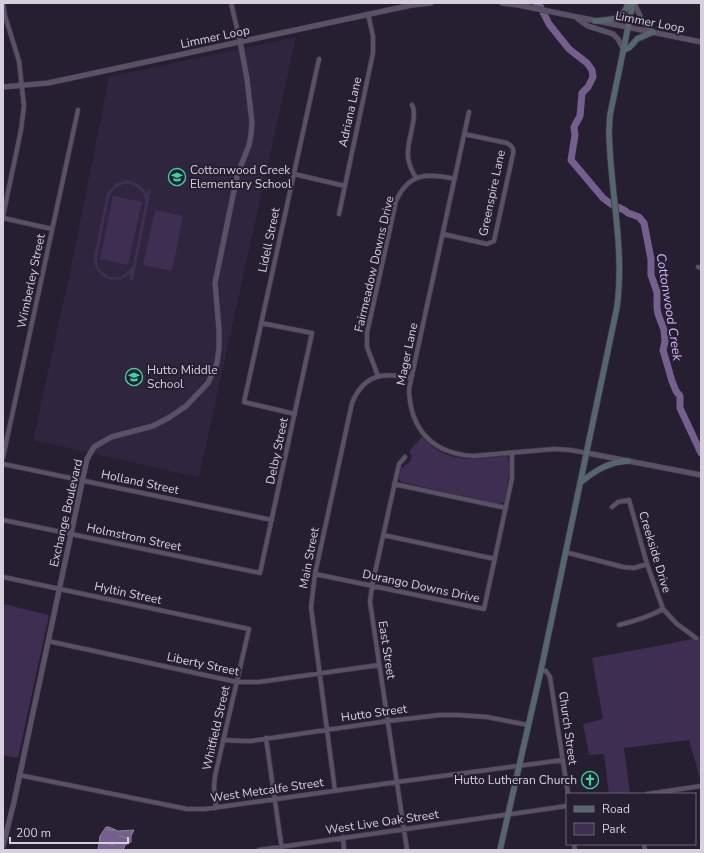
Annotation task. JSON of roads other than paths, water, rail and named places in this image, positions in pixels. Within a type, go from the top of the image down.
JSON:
[{"type":"main road","points":[[595,21],[617,18],[625,12],[628,3]]},
{"type":"main road","points":[[500,850],[541,670],[587,453],[619,291],[620,253],[613,186],[610,115],[634,3]]},
{"type":"main road","points":[[624,50],[630,47],[637,39],[653,32]]},
{"type":"main road","points":[[580,482],[606,465],[628,460]]},
{"type":"street","points":[[3,3],[18,53],[22,86],[23,118],[3,217],[52,229]]},
{"type":"street","points":[[231,3],[240,42]]},
{"type":"street","name":"Limmer Loop","points":[[3,87],[48,83],[368,14],[430,3]]},
{"type":"street","name":"Limmer Loop","points":[[502,3],[701,42]]},
{"type":"street","points":[[634,3],[644,24],[653,32]]},
{"type":"street","name":"Adriana Lane","points":[[338,214],[373,53],[373,36],[368,14]]},
{"type":"street","points":[[576,17],[588,26],[613,34],[618,39],[624,50]]},
{"type":"street","name":"Exchange Boulevard","points":[[3,846],[20,775],[87,459],[94,447],[111,437],[153,426],[186,406],[208,383],[217,363],[220,330],[214,283],[237,176],[249,145],[252,122],[247,79],[240,42]]},
{"type":"street","name":"Lidell Street","points":[[295,414],[244,402],[319,58]]},
{"type":"street","points":[[412,105],[414,113],[408,152],[411,169],[416,178],[421,176],[436,175],[456,179]]},
{"type":"street","name":"Wimberley Street","points":[[3,457],[78,110]]},
{"type":"street","name":"Mager Lane","points":[[469,112],[456,179],[409,389],[411,410],[420,430],[430,442],[440,448],[462,456],[561,449],[628,460],[701,475]]},
{"type":"street","name":"Greenspire Lane","points":[[443,234],[487,244],[494,241],[513,154],[512,146],[507,143],[464,134]]},
{"type":"street","points":[[294,174],[345,186]]},
{"type":"street","name":"Fairmeadow Downs Drive","points":[[378,376],[367,347],[370,321],[396,201],[402,189],[416,178]]},
{"type":"street","name":"Delby Street","points":[[260,573],[312,333],[261,323]]},
{"type":"street","points":[[378,376],[388,374],[411,378]]},
{"type":"street","name":"Main Street","points":[[335,791],[311,607],[315,574],[352,403],[358,389],[368,381],[378,376]]},
{"type":"street","points":[[3,428],[9,430]]},
{"type":"street","name":"Durango Downs Drive","points":[[315,574],[484,609],[512,478],[512,453]]},
{"type":"street","name":"East Street","points":[[405,457],[399,464],[394,484],[372,586],[370,602],[407,850]]},
{"type":"street","name":"Holland Street","points":[[3,464],[272,520]]},
{"type":"street","points":[[394,484],[506,508]]},
{"type":"street","name":"Creekside Drive","points":[[612,507],[618,502],[628,500],[647,564],[663,609],[677,624],[696,638]]},
{"type":"street","name":"Holmstrom Street","points":[[3,520],[260,573]]},
{"type":"street","points":[[383,535],[495,559]]},
{"type":"street","points":[[565,552],[623,567],[634,568],[647,564]]},
{"type":"street","name":"Hyltin Street","points":[[3,577],[249,629]]},
{"type":"street","points":[[619,625],[635,622],[663,609]]},
{"type":"street","name":"Whitfield Street","points":[[216,808],[214,787],[215,776],[249,629]]},
{"type":"street","name":"Liberty Street","points":[[48,641],[237,682],[260,682],[379,665]]},
{"type":"street","name":"Church Street","points":[[541,670],[549,674],[550,677],[568,793]]},
{"type":"street","name":"Hutto Street","points":[[224,740],[243,741],[440,715],[487,717],[528,725]]},
{"type":"street","points":[[266,738],[282,848]]},
{"type":"street","name":"West Metcalfe Street","points":[[20,775],[187,809],[205,809],[562,760]]},
{"type":"street","points":[[654,793],[701,786]]},
{"type":"street","name":"West Live Oak Street","points":[[259,850],[282,848],[343,837],[566,806]]},
{"type":"street","points":[[343,837],[344,850]]},
{"type":"water","points":[[106,827],[118,831],[134,830],[131,836],[131,842],[125,845],[123,850],[98,850],[100,836]]},
{"type":"waterway","name":"Cottonwood Creek","points":[[536,3],[539,4],[549,24],[569,49],[587,63],[592,70],[593,77],[588,87],[582,93],[580,116],[574,127],[575,135],[571,160],[603,198],[628,213],[639,217],[644,223],[651,259],[651,275],[657,292],[658,314],[664,330],[665,342],[663,350],[672,381],[680,396],[680,408],[701,453]]},
{"type":"place","name":"Cottonwood Creek Elementary School","points":[[177,177]]},
{"type":"place","name":"Hutto Middle School","points":[[134,377]]},
{"type":"place","name":"Hutto Lutheran Church","points":[[590,780]]}]
